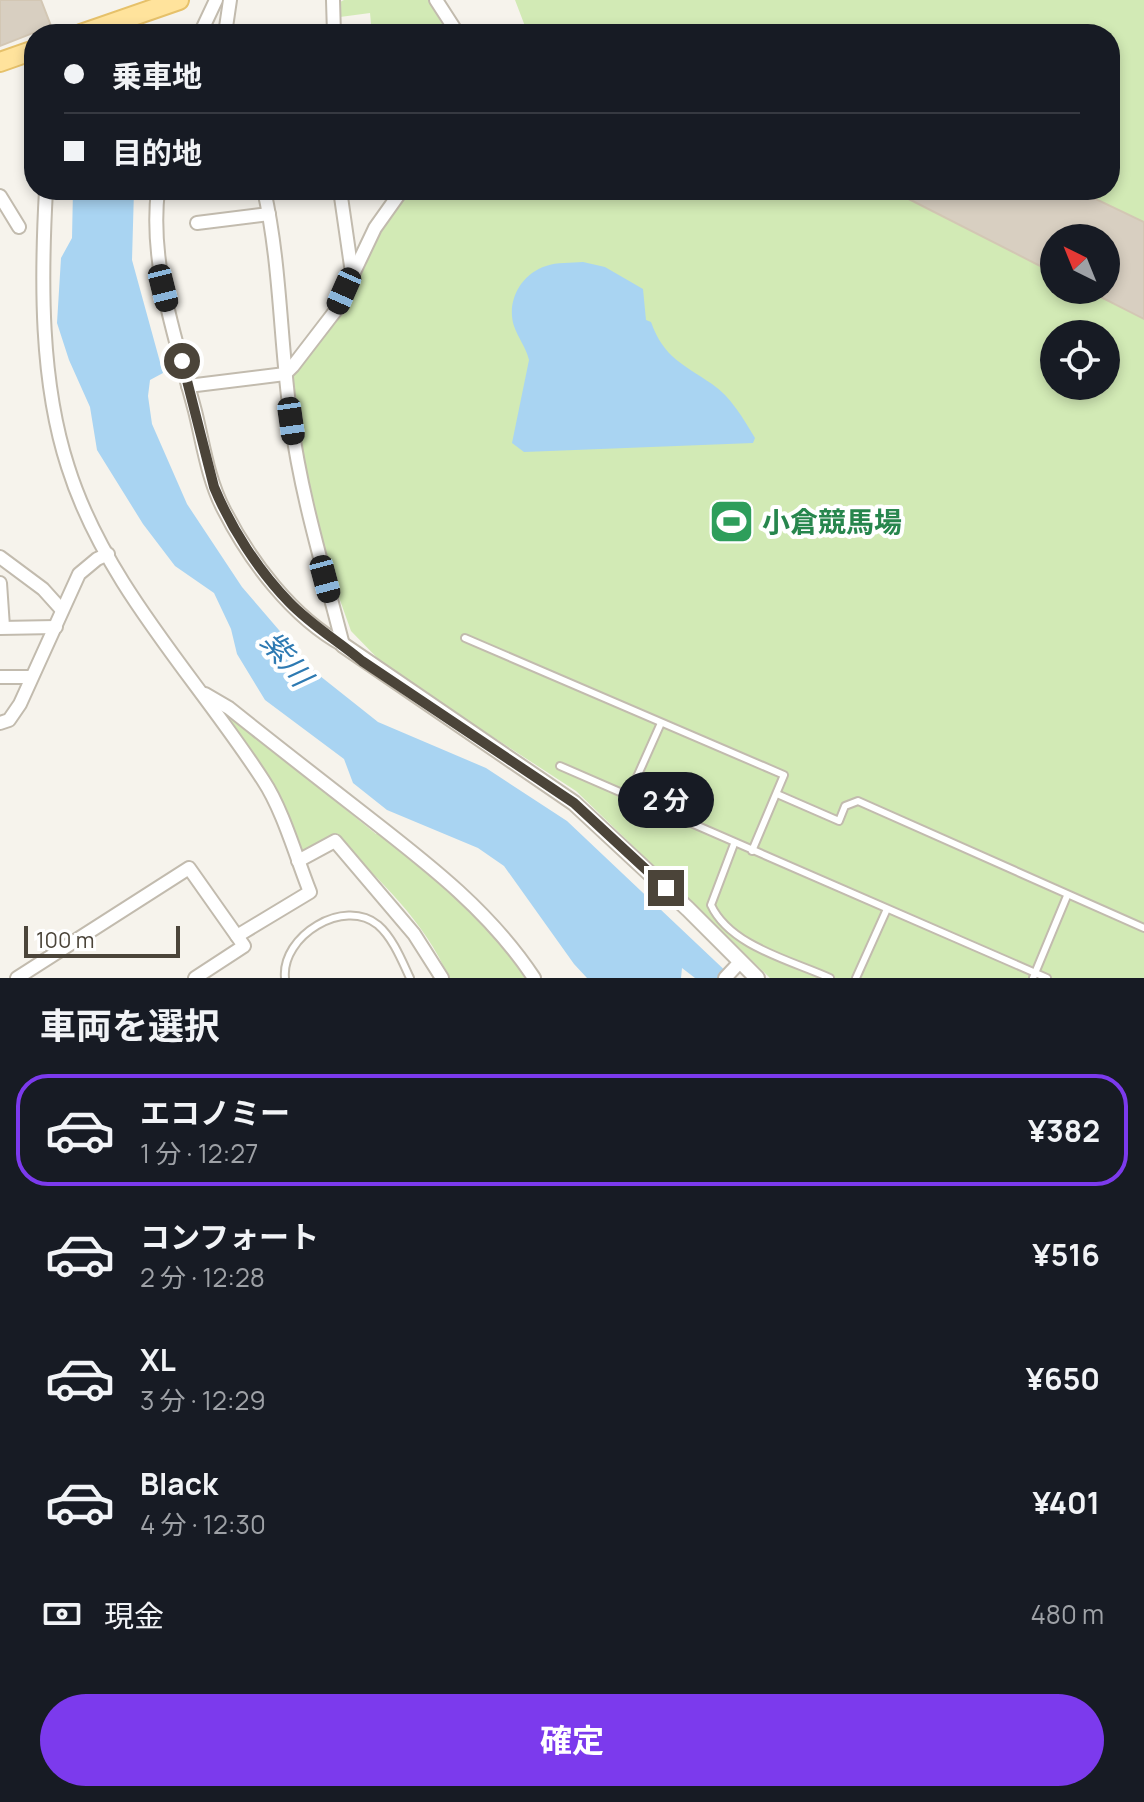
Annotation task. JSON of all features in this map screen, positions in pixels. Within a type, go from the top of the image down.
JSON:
[{"type":"main road","points":[[110,24],[179,0]]},
{"type":"main road","points":[[0,62],[24,54]]},
{"type":"street","points":[[205,24],[216,0]]},
{"type":"street","points":[[226,24],[230,0]]},
{"type":"street","points":[[333,0],[334,24]]},
{"type":"street","points":[[436,0],[452,24]]},
{"type":"street","points":[[0,196],[19,227]]},
{"type":"street","points":[[46,200],[45,297],[57,423],[68,468],[108,554],[150,624],[204,694],[265,783],[310,892],[237,936]]},
{"type":"street","points":[[158,200],[157,248],[163,288],[214,487],[235,530],[288,601],[329,637],[574,803],[757,978]]},
{"type":"street","points":[[266,200],[298,473],[343,645]]},
{"type":"street","points":[[341,200],[352,273]]},
{"type":"street","points":[[188,386],[285,374],[336,310],[375,228],[395,200]]},
{"type":"street","points":[[197,223],[269,214]]},
{"type":"street","points":[[0,723],[9,720],[79,574],[108,554]]},
{"type":"street","points":[[0,557],[43,589],[61,609]]},
{"type":"street","points":[[0,583],[1,628],[56,627]]},
{"type":"street","points":[[0,677],[31,677]]},
{"type":"street","points":[[204,694],[229,708],[437,870],[519,954],[534,978]]},
{"type":"street","points":[[298,861],[335,841],[414,934],[442,978]]},
{"type":"street","points":[[17,978],[189,868],[244,946],[195,978]]},
{"type":"street","points":[[727,976],[740,962]]},
{"type":"lane","points":[[465,638],[784,775],[752,851]]},
{"type":"lane","points":[[628,797],[661,723]]},
{"type":"lane","points":[[560,766],[1034,976],[1047,978]]},
{"type":"lane","points":[[777,794],[839,821],[845,806],[858,801],[1144,928]]},
{"type":"lane","points":[[734,844],[711,905],[718,920],[738,936],[830,978]]},
{"type":"lane","points":[[1034,976],[1067,896]]},
{"type":"lane","points":[[856,978],[887,909]]},
{"type":"lane","points":[[285,978],[286,962],[305,935],[329,920],[348,916],[362,917],[380,926],[410,978]]},
{"type":"green space","points":[[432,0],[445,23],[371,24],[370,13],[340,17],[340,2]]},
{"type":"green space","name":"小倉競馬場","points":[[515,0],[1144,0],[1144,978],[770,978],[576,791],[387,668],[351,631],[331,575],[304,469],[291,384],[292,376],[401,200],[1120,200],[1120,24],[524,24]]},
{"type":"green space","points":[[221,708],[376,834],[382,834],[437,876],[494,934],[531,978],[449,978],[414,920],[336,837],[300,853],[219,710]]},
{"type":"water","name":"紫川","points":[[73,200],[134,200],[132,260],[163,373],[150,380],[148,396],[152,424],[187,504],[242,587],[315,672],[378,722],[486,768],[567,821],[733,978],[695,978],[682,968],[681,978],[587,978],[504,866],[478,848],[387,810],[353,783],[344,759],[265,700],[237,654],[231,629],[214,593],[175,566],[143,524],[97,450],[90,407],[57,323],[61,258],[72,238]]},
{"type":"water","points":[[583,262],[605,267],[643,289],[646,320],[651,322],[662,344],[676,359],[725,395],[755,438],[753,443],[524,452],[512,443],[529,360],[514,326],[514,298],[523,282],[537,270],[555,264]]},
{"type":"building","points":[[0,0],[41,0],[50,24],[24,24],[24,37],[0,46]]},
{"type":"building","points":[[911,200],[1098,200],[1144,222],[1144,319],[1115,304],[1120,304],[1120,224],[1040,224],[1040,266]]},
{"type":"place","name":"小倉競馬場","points":[[731,522]]},
{"type":"route","points":[[182,361],[214,487],[222,507],[235,530],[288,601],[362,661],[574,803],[666,888]]}]
